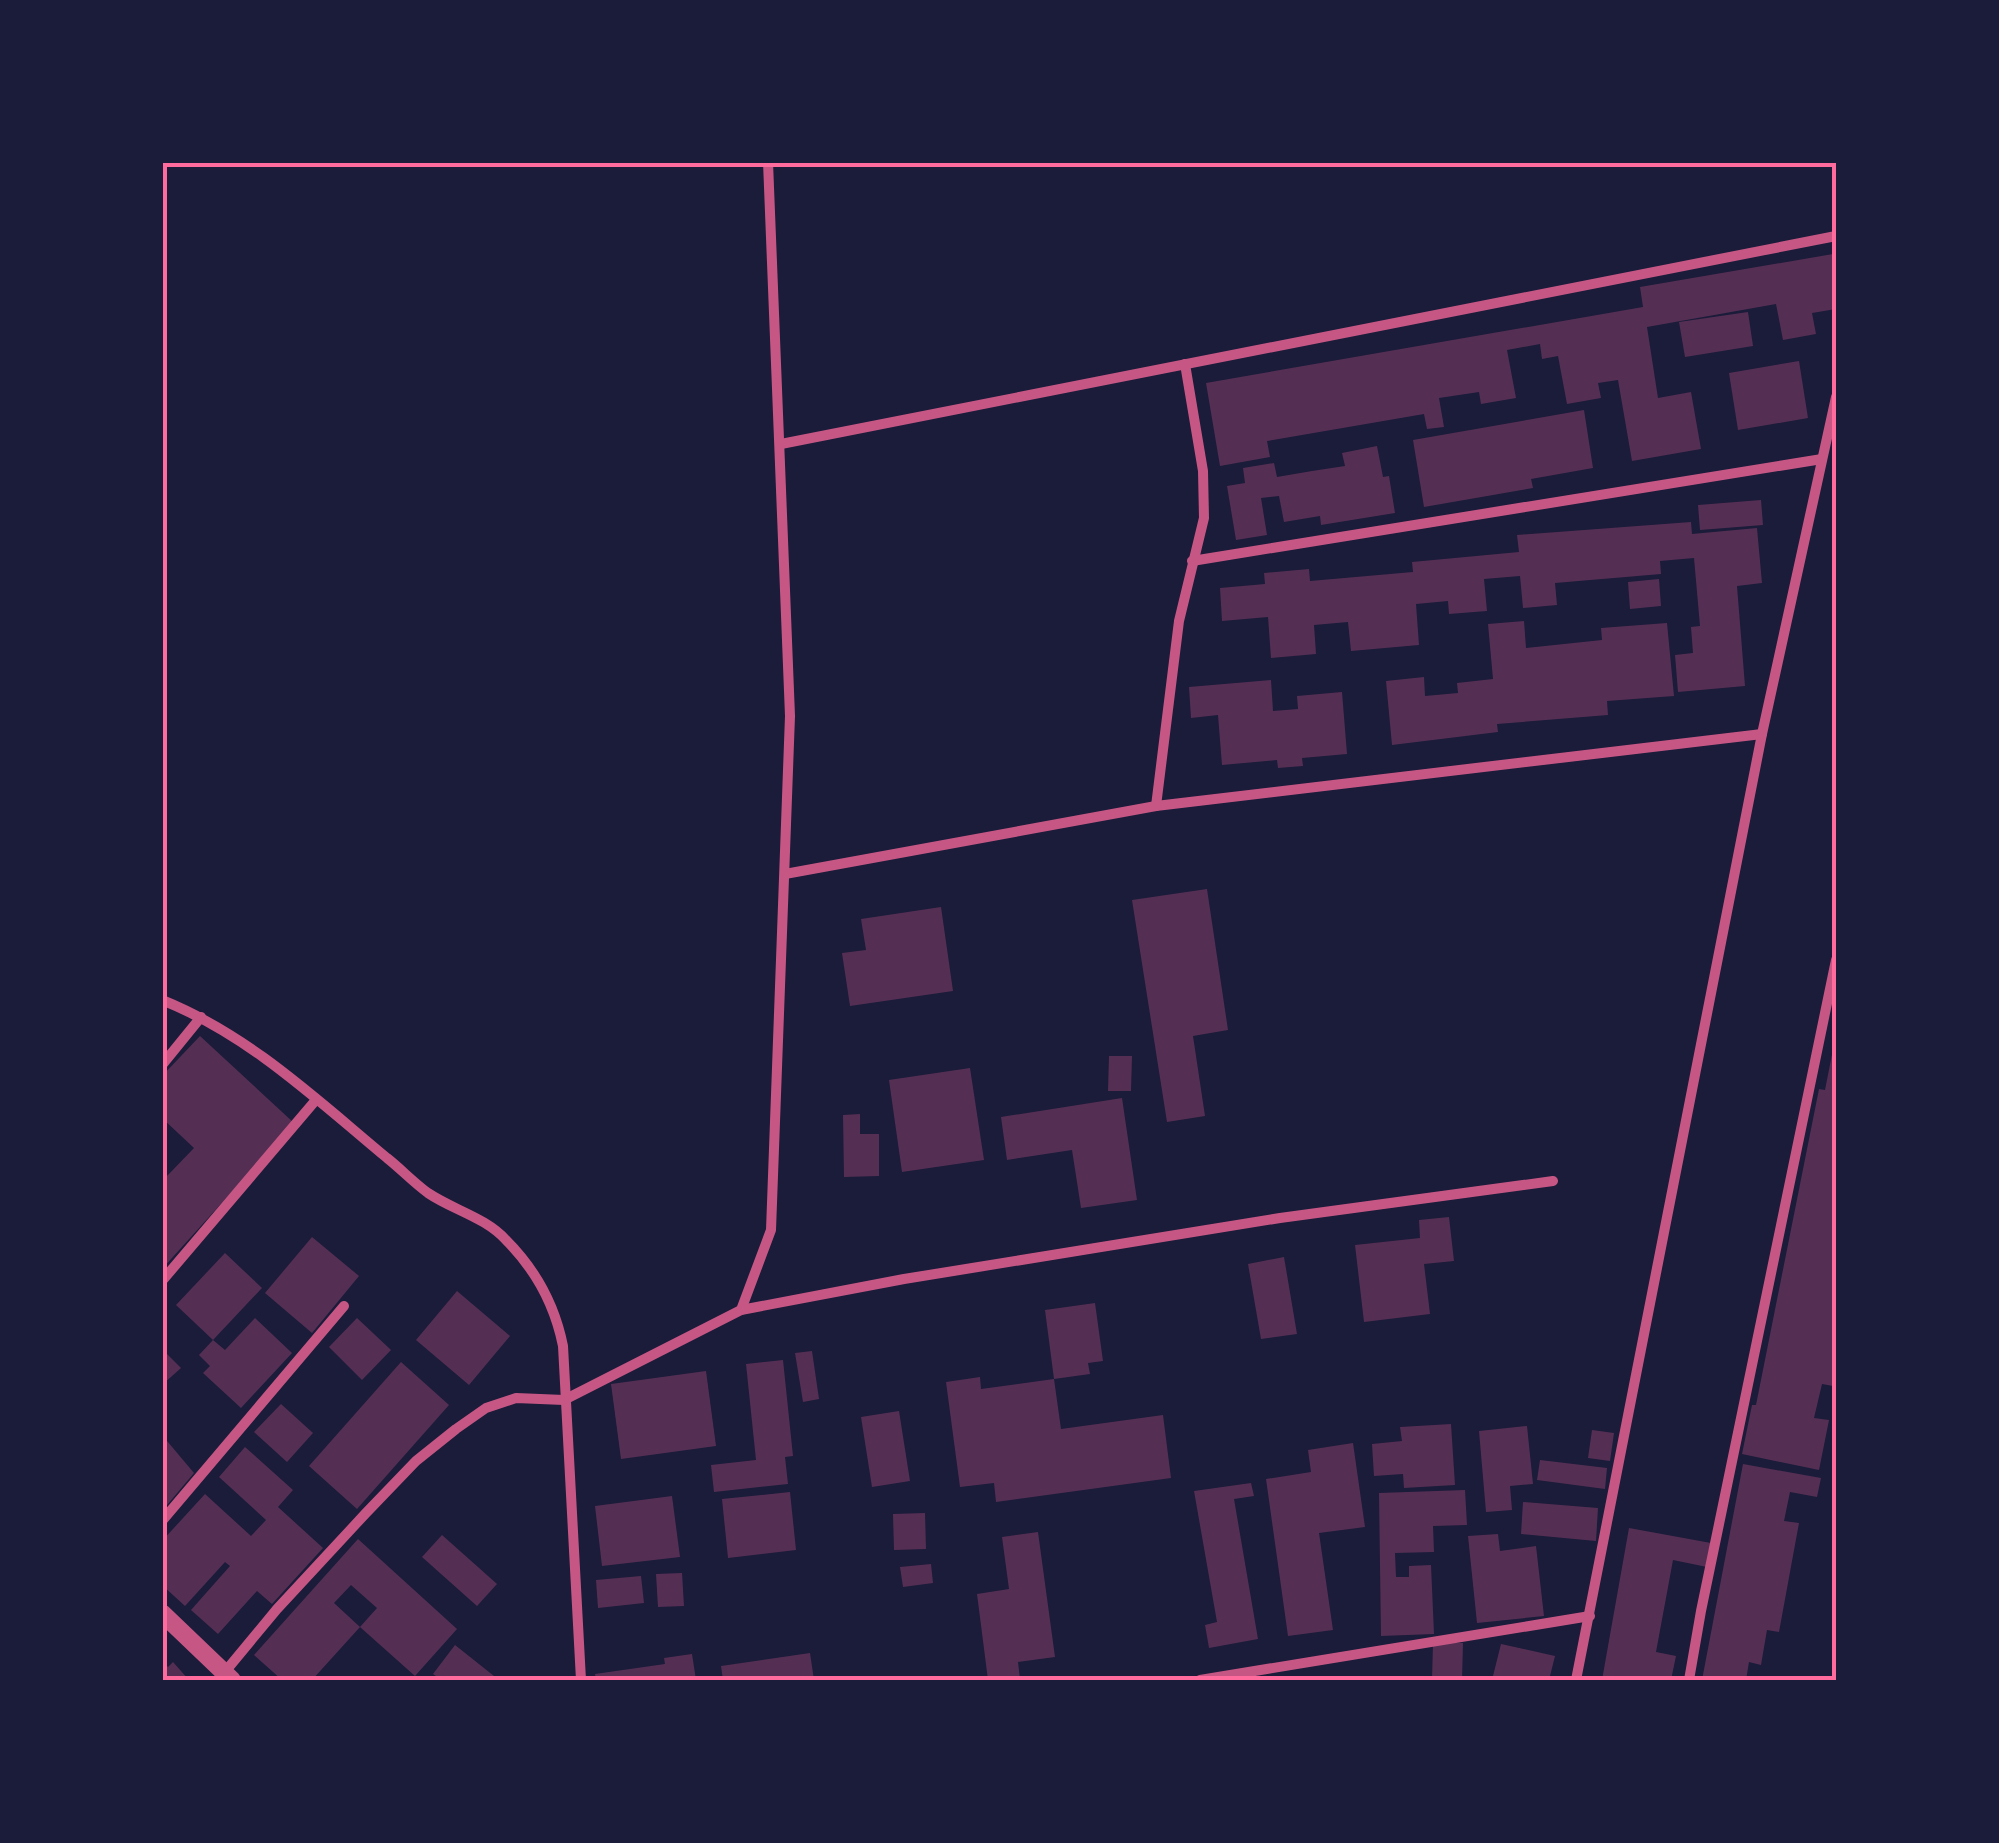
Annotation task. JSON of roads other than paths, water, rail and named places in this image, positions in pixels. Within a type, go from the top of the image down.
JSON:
[{"type":"street","points":[[741,1310],[771,1230],[790,716],[768,162]]},
{"type":"street","points":[[781,444],[1836,236]]},
{"type":"street","points":[[1156,806],[1179,621],[1204,518],[1203,471],[1185,364]]},
{"type":"street","points":[[1576,1680],[1762,734],[1836,397]]},
{"type":"street","points":[[1192,562],[1822,459]]},
{"type":"street","points":[[784,874],[1156,806],[1762,734]]},
{"type":"street","points":[[1689,1680],[1836,960]]},
{"type":"street","points":[[162,1000],[201,1017],[289,1076],[428,1192],[504,1236],[521,1257],[557,1318],[563,1346],[581,1680]]},
{"type":"street","points":[[162,1064],[201,1017]]},
{"type":"street","points":[[162,1282],[315,1101]]},
{"type":"street","points":[[162,1613],[228,1677],[277,1609],[416,1461],[486,1408],[516,1398],[564,1400],[741,1310],[904,1279],[1280,1218],[1553,1181]]},
{"type":"street","points":[[162,1520],[344,1306]]},
{"type":"street","points":[[1200,1680],[1590,1616]]}]
